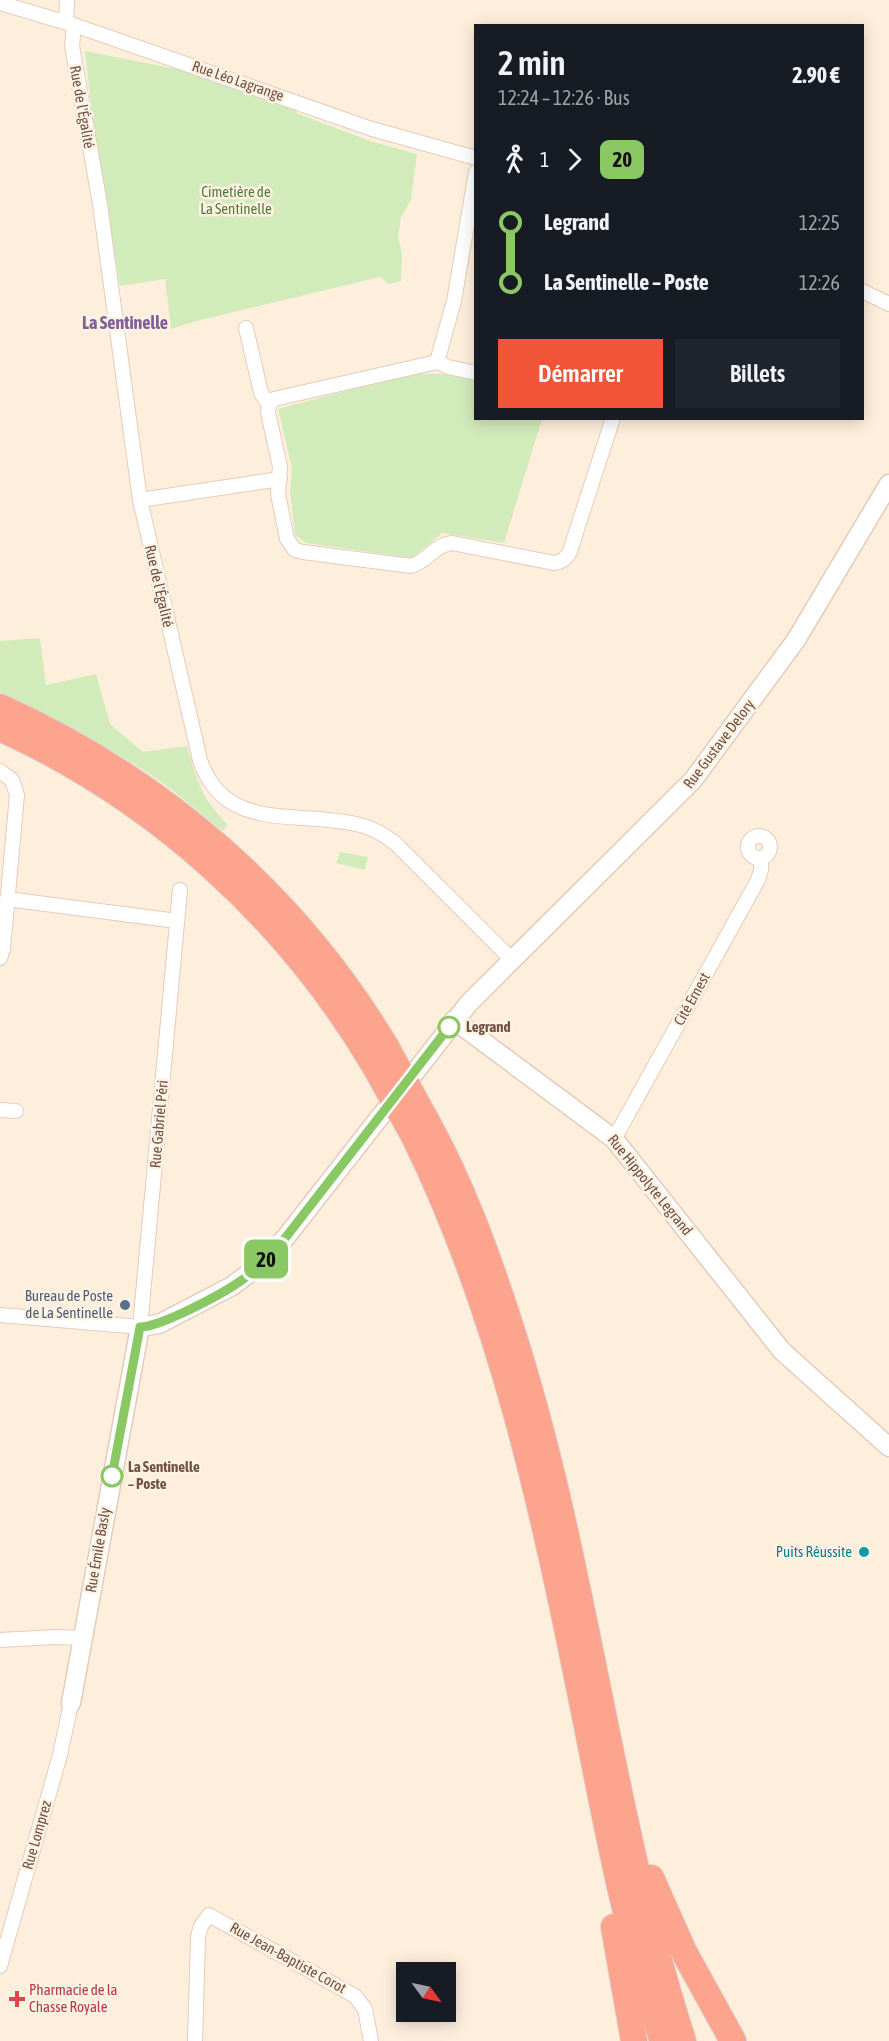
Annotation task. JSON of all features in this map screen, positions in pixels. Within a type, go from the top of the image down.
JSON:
[{"type":"highway","points":[[0,707],[69,741],[165,803],[210,838],[265,890],[310,940],[345,986],[421,1129],[449,1165],[483,1247],[530,1388],[574,1567],[622,1804],[651,1933],[683,2041]]},
{"type":"highway","points":[[0,728],[72,765],[117,793],[158,821],[216,868],[294,951],[339,1009],[380,1055]]},
{"type":"highway","points":[[421,1129],[433,1176],[462,1245],[503,1368],[526,1451],[549,1545],[631,1930],[663,2041]]},
{"type":"highway","points":[[591,1749],[594,1809],[634,2041]]},
{"type":"highway","points":[[622,1804],[676,1937],[733,2041]]},
{"type":"street","name":"Rue de l'Égalité","points":[[67,0],[72,46],[100,204],[140,500],[200,760],[212,784],[234,804],[254,813],[352,823],[382,834],[396,844],[512,960]]},
{"type":"street","name":"Rue Léo Lagrange","points":[[0,3],[70,24],[372,129],[474,157]]},
{"type":"street","points":[[437,362],[452,309],[474,183]]},
{"type":"street","points":[[864,292],[889,304]]},
{"type":"street","points":[[246,328],[261,393],[269,405]]},
{"type":"street","points":[[474,373],[437,362],[277,397],[269,405],[268,412],[280,467],[278,494],[287,539],[292,547],[300,552],[411,566],[438,546],[452,543],[554,563],[560,562],[567,557],[570,551],[612,420]]},
{"type":"street","points":[[140,500],[280,479]]},
{"type":"street","name":"Rue Gustave Delory","points":[[140,1327],[159,1324],[232,1286],[268,1257],[286,1237],[454,1020],[693,780],[796,640],[889,484]]},
{"type":"street","points":[[0,771],[12,780],[17,795],[5,875],[8,899],[0,958]]},
{"type":"street","name":"Cité Ernest","points":[[614,1139],[758,880],[761,858]]},
{"type":"street","name":"Rue Gabriel Péri","points":[[140,1327],[180,890]]},
{"type":"street","points":[[8,899],[177,921]]},
{"type":"street","name":"Rue Hippolyte Legrand","points":[[454,1020],[614,1139],[788,1358],[889,1447]]},
{"type":"street","points":[[0,1110],[16,1111]]},
{"type":"street","points":[[0,1315],[140,1327]]},
{"type":"street","name":"Rue Émile Basly","points":[[71,1703],[140,1327]]},
{"type":"street","points":[[0,1640],[82,1638]]},
{"type":"street","name":"Rue Lomprez","points":[[0,1965],[5,1923],[60,1755],[71,1703]]},
{"type":"street","name":"Rue Jean-Baptiste Corot","points":[[195,2041],[198,1936],[201,1926],[209,1915],[355,1996],[364,2009],[371,2041]]},
{"type":"green space","name":"Cimetière de La Sentinelle","points":[[85,51],[186,71],[296,110],[296,113],[373,142],[417,154],[411,200],[401,217],[398,237],[402,253],[401,281],[389,284],[380,277],[171,329],[165,279],[120,286],[92,114]]},
{"type":"green space","points":[[409,374],[446,374],[474,380],[474,420],[542,420],[504,543],[442,533],[412,558],[306,543],[295,535],[290,491],[292,469],[278,409]]},
{"type":"green space","points":[[40,638],[46,685],[96,674],[110,724],[143,752],[187,746],[201,789],[211,806],[228,825],[223,831],[174,791],[119,755],[80,732],[0,692],[0,641]]},
{"type":"green space","points":[[340,852],[368,857],[365,870],[336,863]]},
{"type":"bus line","name":"20","points":[[112,1476],[140,1327],[159,1324],[232,1286],[268,1257],[449,1027]]},
{"type":"place","name":"Legrand","points":[[449,1027]]},
{"type":"place","name":"Bureau de Poste de La Sentinelle","points":[[125,1305]]},
{"type":"place","name":"La Sentinelle – Poste","points":[[112,1476]]},
{"type":"place","name":"Puits Réussite","points":[[864,1552]]},
{"type":"place","name":"Pharmacie de la Chasse Royale","points":[[17,1999]]},
{"type":"district","name":"La Sentinelle","points":[[125,323]]}]
